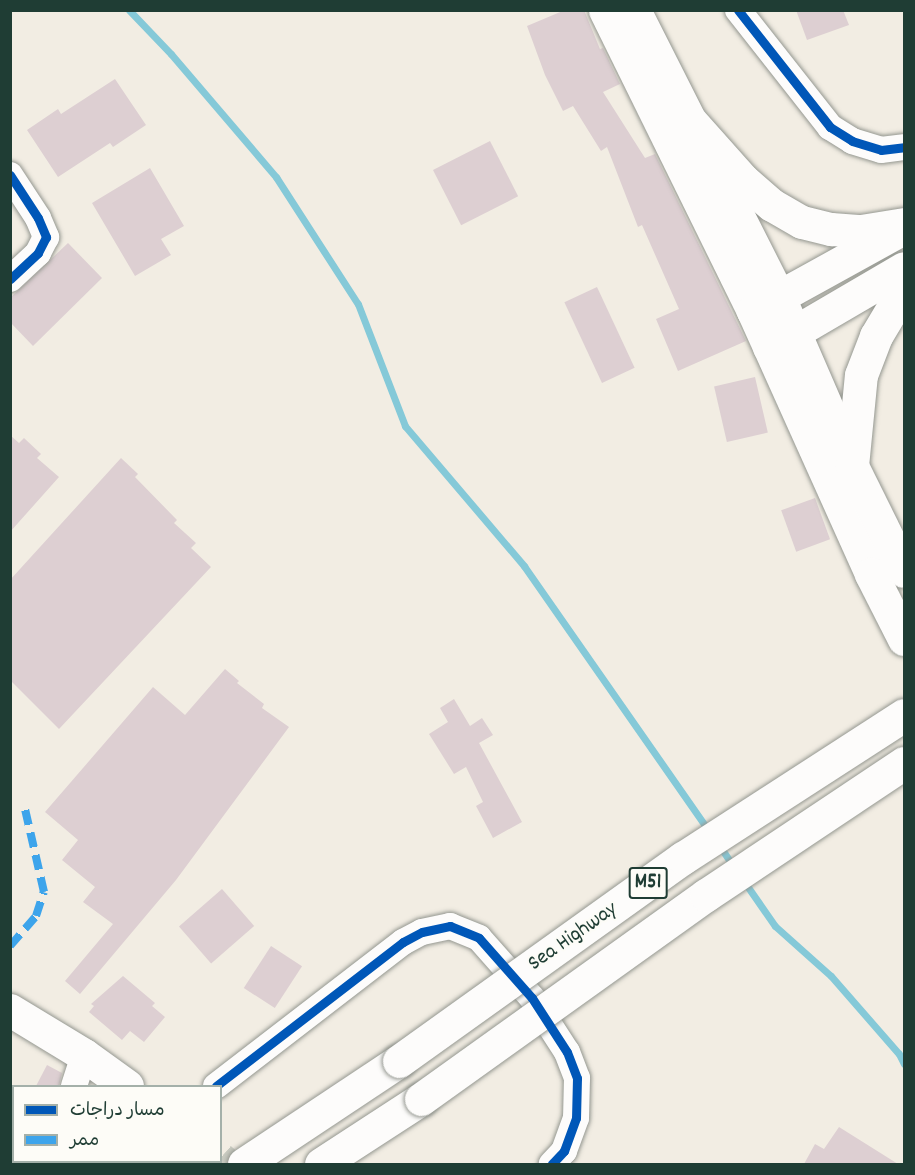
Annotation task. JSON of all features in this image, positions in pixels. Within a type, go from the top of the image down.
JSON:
[{"type":"main road","points":[[606,10],[766,304]]},
{"type":"main road","points":[[634,10],[686,116],[781,341],[871,574],[904,639]]},
{"type":"main road","points":[[686,116],[743,180],[772,204],[802,222],[831,229],[861,231],[904,226]]},
{"type":"main road","points":[[766,304],[904,226]]},
{"type":"main road","points":[[781,341],[904,268]]},
{"type":"main road","points":[[852,466],[861,375],[876,336],[904,289]]},
{"type":"main road","points":[[781,341],[852,466],[904,571]]},
{"type":"main road","name":"Sea Highway","points":[[244,1164],[399,1061],[683,858],[904,715]]},
{"type":"main road","name":"Sea Highway","points":[[321,1164],[421,1099],[706,895],[904,763]]},
{"type":"main road","points":[[10,1010],[84,1055],[126,1085]]},
{"type":"street","points":[[738,10],[830,127],[852,141],[881,150],[904,147]]},
{"type":"street","points":[[10,175],[38,218],[46,237],[39,254],[10,279]]},
{"type":"street","points":[[217,1085],[403,942],[422,932],[450,926],[479,938],[532,998],[567,1052],[577,1078],[576,1118],[564,1151],[552,1164]]},
{"type":"street","points":[[74,1085],[84,1055]]},
{"type":"building","points":[[565,10],[584,10],[600,49],[603,48],[620,84],[603,92],[645,158],[655,154],[746,341],[678,371],[656,319],[679,309],[642,225],[638,227],[607,147],[601,151],[573,106],[563,111],[545,75],[527,26]]},
{"type":"building","points":[[796,10],[843,10],[849,25],[807,40]]},
{"type":"building","points":[[115,79],[146,125],[113,147],[110,143],[58,177],[27,130],[58,109],[61,114]]},
{"type":"building","points":[[490,141],[518,196],[461,225],[433,170]]},
{"type":"building","points":[[150,168],[184,226],[161,239],[171,255],[135,276],[92,203]]},
{"type":"building","points":[[68,243],[102,278],[33,346],[10,322],[10,298]]},
{"type":"building","points":[[597,287],[635,368],[602,383],[564,302]]},
{"type":"building","points":[[755,377],[768,433],[727,442],[714,386]]},
{"type":"building","points":[[10,435],[19,443],[24,438],[41,454],[37,458],[59,477],[10,532]]},
{"type":"building","points":[[121,458],[138,474],[135,477],[177,520],[174,523],[196,543],[191,548],[211,567],[59,729],[10,680],[10,580]]},
{"type":"building","points":[[815,498],[830,539],[796,552],[781,510]]},
{"type":"building","points":[[225,669],[239,681],[237,683],[264,704],[262,708],[289,727],[176,880],[80,994],[65,981],[113,924],[83,902],[95,887],[62,860],[78,840],[45,812],[153,687],[185,715]]},
{"type":"building","points":[[454,699],[470,726],[482,718],[493,735],[479,743],[522,822],[493,838],[476,806],[483,802],[466,767],[454,774],[429,734],[448,722],[440,708]]},
{"type":"building","points":[[222,889],[254,926],[211,963],[179,926]]},
{"type":"building","points":[[271,946],[302,966],[275,1008],[244,988]]},
{"type":"building","points":[[123,976],[155,1003],[152,1006],[165,1017],[144,1042],[130,1031],[122,1040],[89,1012],[94,1006],[91,1004]]},
{"type":"building","points":[[47,1065],[62,1073],[59,1085],[37,1085]]},
{"type":"building","points":[[839,1127],[898,1164],[804,1164],[815,1144],[824,1149]]},
{"type":"waterway","points":[[129,10],[171,54],[276,177],[358,304],[405,426],[524,566],[709,831]]},
{"type":"waterway","points":[[719,845],[733,866]]},
{"type":"waterway","points":[[743,880],[775,926],[831,976],[899,1054],[904,1064]]},
{"type":"tunnel","points":[[222,1160],[227,1164]]},
{"type":"marked path","points":[[10,946],[36,916],[44,892],[24,805]]},
{"type":"cycle path","points":[[738,10],[830,127],[852,141],[881,150],[904,147]]},
{"type":"cycle path","points":[[10,175],[38,218],[46,237],[38,253],[10,279]]},
{"type":"cycle path","points":[[217,1085],[403,942],[422,932],[450,926],[479,938],[532,998],[567,1052],[577,1078],[576,1118],[564,1151],[552,1164]]}]
